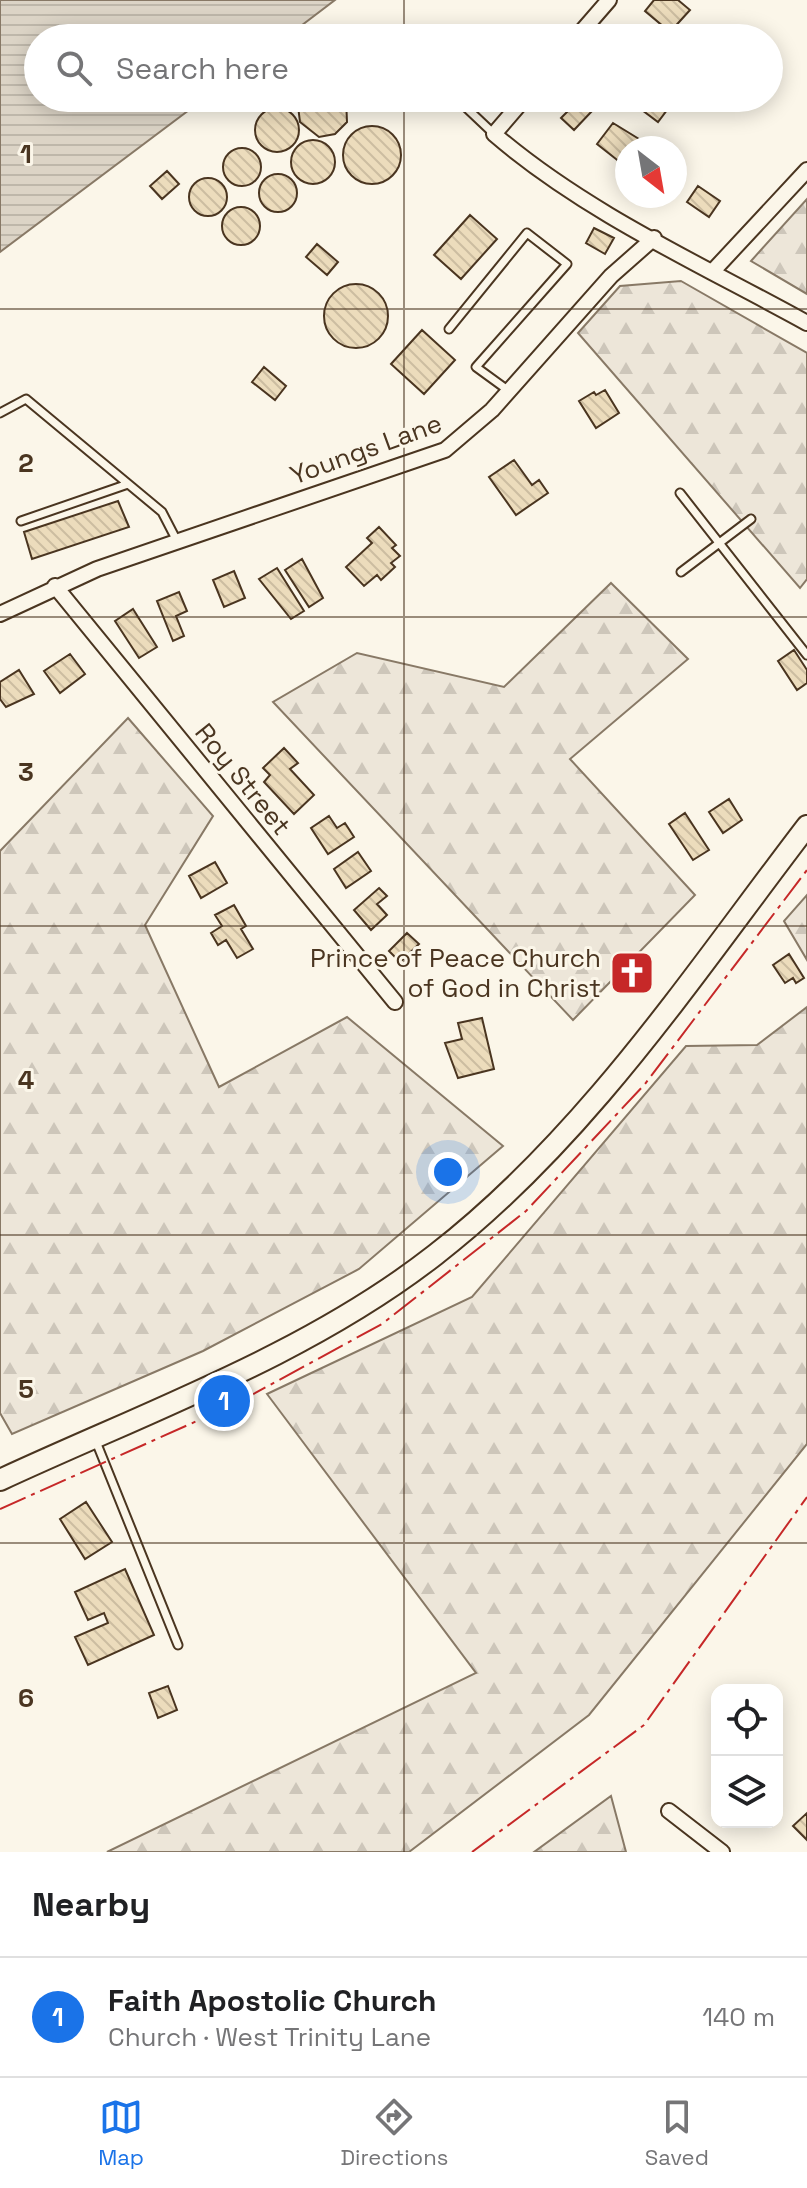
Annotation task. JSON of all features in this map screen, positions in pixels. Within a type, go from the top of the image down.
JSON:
[{"type":"main road","points":[[0,1480],[254,1363],[349,1313],[433,1257],[497,1204],[565,1137],[807,826]]},
{"type":"street","points":[[588,24],[609,0]]},
{"type":"street","points":[[513,112],[494,134],[553,181],[807,323]]},
{"type":"street","points":[[713,271],[807,170]]},
{"type":"street","name":"Youngs Lane","points":[[0,614],[55,586],[437,453],[459,441],[509,391],[611,276],[654,238]]},
{"type":"street","name":"Roy Street","points":[[55,586],[395,1002]]},
{"type":"street","points":[[669,1811],[722,1852]]},
{"type":"lane","points":[[471,112],[494,134]]},
{"type":"lane","points":[[449,329],[527,233],[567,264],[476,367],[509,391]]},
{"type":"lane","points":[[0,413],[26,399],[162,512],[177,541]]},
{"type":"lane","points":[[21,521],[128,484]]},
{"type":"lane","points":[[680,493],[807,655]]},
{"type":"lane","points":[[681,572],[751,519]]},
{"type":"lane","points":[[94,1437],[178,1645]]},
{"type":"green space","points":[[807,199],[807,294],[751,261]]},
{"type":"green space","points":[[681,281],[807,353],[807,579],[800,588],[578,333],[620,286]]},
{"type":"green space","points":[[611,583],[688,659],[570,759],[695,895],[573,1020],[273,702],[357,653],[504,687]]},
{"type":"green space","points":[[128,718],[213,816],[145,925],[219,1087],[347,1017],[503,1146],[359,1269],[203,1351],[12,1434],[0,1413],[0,851]]},
{"type":"green space","points":[[807,895],[807,960],[784,921]]},
{"type":"green space","points":[[807,1007],[807,1444],[589,1715],[409,1852],[107,1852],[476,1673],[267,1394],[472,1297],[686,1046],[757,1045]]},
{"type":"green space","points":[[611,1796],[626,1852],[534,1852]]},
{"type":"shaded area","points":[[0,0],[335,0],[303,24],[24,24],[24,112],[186,112],[0,252]]},
{"type":"building","points":[[654,0],[678,0],[690,10],[677,24],[660,24],[645,11]]},
{"type":"building","points":[[264,112],[290,112],[298,121],[298,139],[286,151],[268,151],[256,139],[256,121]]},
{"type":"building","points":[[299,112],[347,112],[347,122],[335,134],[319,137],[300,122]]},
{"type":"building","points":[[567,112],[591,112],[574,130],[561,118]]},
{"type":"building","points":[[645,112],[666,112],[658,122]]},
{"type":"building","points":[[613,123],[634,136],[615,136],[615,158],[597,144]]},
{"type":"building","points":[[372,126],[383,128],[392,135],[399,144],[399,166],[392,175],[383,182],[372,184],[361,182],[352,175],[345,166],[343,155],[345,144],[352,135],[361,128]]},
{"type":"building","points":[[313,140],[329,146],[335,162],[329,178],[313,184],[297,178],[291,162],[297,146]]},
{"type":"building","points":[[242,148],[255,154],[261,167],[255,180],[242,186],[229,180],[223,167],[229,154]]},
{"type":"building","points":[[167,171],[179,184],[162,199],[150,186]]},
{"type":"building","points":[[278,174],[291,180],[297,193],[291,206],[278,212],[265,206],[259,193],[265,180]]},
{"type":"building","points":[[208,178],[221,184],[227,197],[221,210],[208,216],[195,210],[189,197],[195,184]]},
{"type":"building","points":[[698,186],[720,201],[709,217],[687,202]]},
{"type":"building","points":[[241,207],[254,213],[260,226],[254,239],[241,245],[228,239],[222,226],[228,213]]},
{"type":"building","points":[[470,215],[497,239],[461,279],[434,255]]},
{"type":"building","points":[[594,228],[614,238],[605,254],[586,243]]},
{"type":"building","points":[[317,244],[338,262],[327,275],[306,257]]},
{"type":"building","points":[[350,284],[362,284],[379,293],[386,304],[386,328],[379,339],[362,348],[350,348],[338,343],[329,334],[324,322],[324,310],[329,298],[338,289]]},
{"type":"building","points":[[422,330],[455,360],[424,394],[391,364]]},
{"type":"building","points":[[264,367],[286,386],[275,400],[252,382]]},
{"type":"building","points":[[605,390],[619,413],[596,428],[579,401],[594,392],[596,395]]},
{"type":"building","points":[[514,460],[532,485],[539,480],[548,493],[516,515],[489,477]]},
{"type":"building","points":[[118,501],[129,527],[32,559],[24,532]]},
{"type":"building","points":[[379,527],[396,545],[392,548],[400,556],[391,563],[395,567],[381,580],[377,575],[364,586],[346,567],[372,543],[367,538]]},
{"type":"building","points":[[302,559],[323,598],[309,607],[285,570]]},
{"type":"building","points":[[277,568],[304,611],[291,619],[259,579]]},
{"type":"building","points":[[234,571],[245,598],[224,607],[213,580]]},
{"type":"building","points":[[179,592],[187,611],[176,616],[184,636],[173,641],[157,601]]},
{"type":"building","points":[[133,609],[157,647],[139,658],[115,621]]},
{"type":"building","points":[[794,650],[807,670],[807,683],[797,690],[778,661]]},
{"type":"building","points":[[70,654],[85,674],[60,693],[44,671]]},
{"type":"building","points":[[19,670],[34,694],[6,707],[0,699],[0,682]]},
{"type":"building","points":[[284,748],[298,763],[290,769],[314,795],[294,814],[264,782],[270,775],[263,768]]},
{"type":"building","points":[[729,799],[742,820],[723,833],[709,812]]},
{"type":"building","points":[[685,813],[709,850],[693,860],[669,824]]},
{"type":"building","points":[[329,816],[337,828],[345,823],[354,837],[328,854],[311,828]]},
{"type":"building","points":[[358,852],[371,871],[346,888],[334,869]]},
{"type":"building","points":[[215,862],[227,883],[201,898],[189,876]]},
{"type":"building","points":[[379,888],[387,896],[377,904],[387,915],[371,930],[354,910]]},
{"type":"building","points":[[234,905],[246,926],[241,929],[253,949],[237,958],[226,940],[218,945],[211,933],[222,926],[215,915]]},
{"type":"building","points":[[407,933],[419,944],[400,962],[389,951]]},
{"type":"building","points":[[789,954],[804,978],[796,983],[793,978],[785,983],[773,965]]},
{"type":"building","points":[[482,1018],[494,1069],[458,1078],[445,1043],[462,1039],[458,1023]]},
{"type":"building","points":[[86,1502],[112,1542],[85,1559],[60,1519]]},
{"type":"building","points":[[125,1569],[154,1635],[88,1665],[75,1637],[108,1623],[104,1613],[88,1620],[75,1592]]},
{"type":"building","points":[[168,1686],[177,1710],[158,1718],[149,1693]]},
{"type":"building","points":[[807,1813],[807,1840],[793,1826]]},
{"type":"power","points":[[0,1509],[235,1404],[382,1324],[526,1211],[645,1084],[807,870]]},
{"type":"power","points":[[472,1852],[644,1725],[807,1497]]},
{"type":"place","name":"Prince of Peace Church of God in Christ","points":[[632,973]]},
{"type":"place","name":"Faith Apostolic Church","points":[[224,1401]]}]
